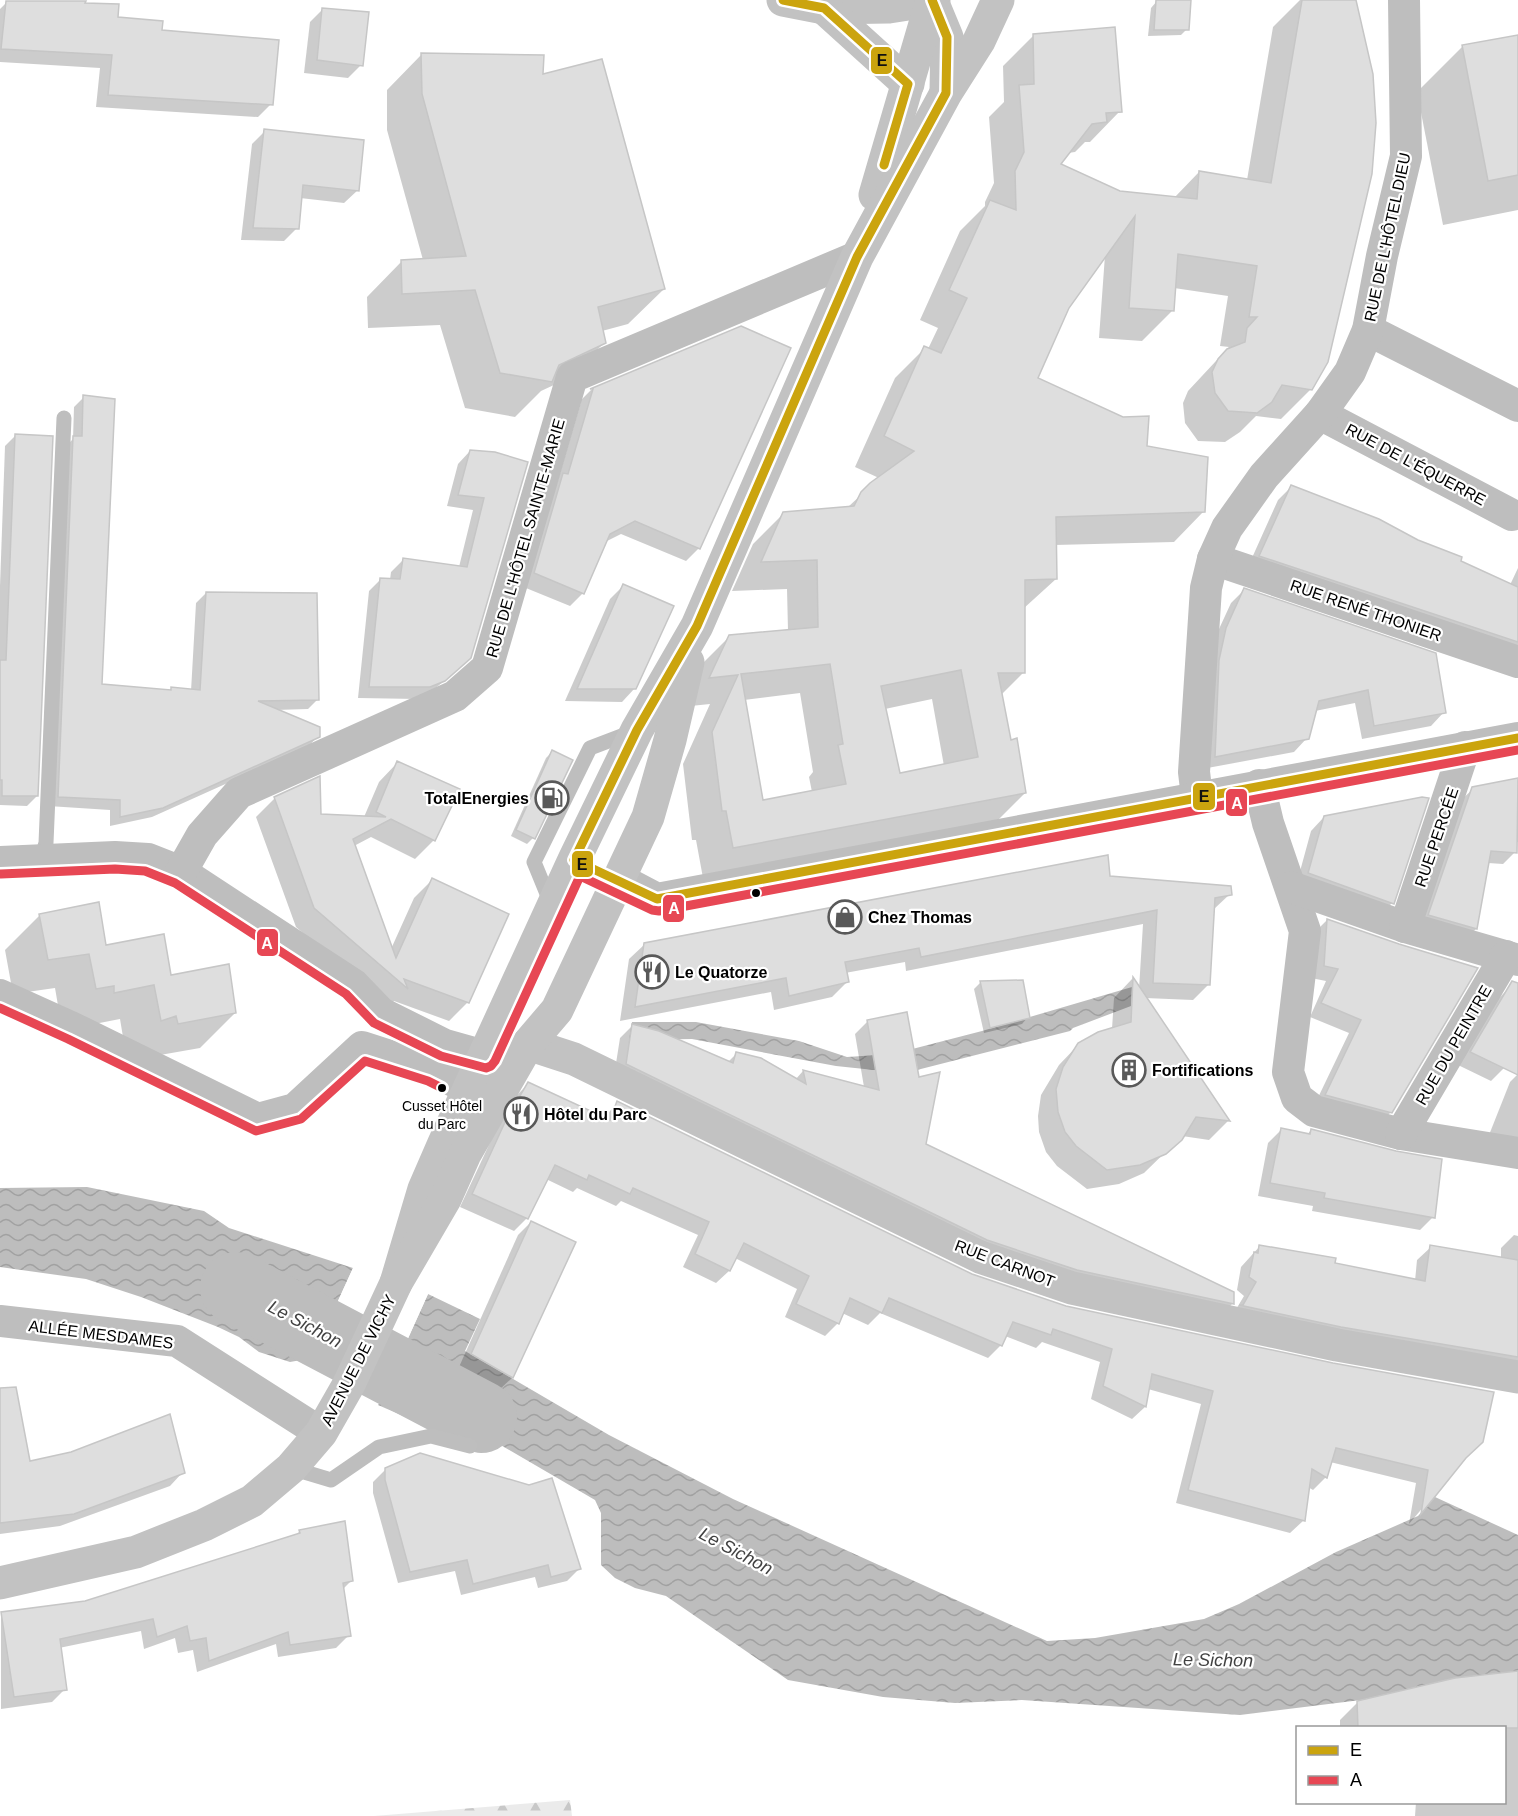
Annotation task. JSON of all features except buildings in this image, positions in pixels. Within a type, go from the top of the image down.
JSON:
[{"type":"main road","points":[[783,0],[824,8],[888,7],[933,0]]},
{"type":"main road","points":[[933,0],[947,38],[946,93]]},
{"type":"main road","points":[[857,257],[933,0]]},
{"type":"main road","points":[[480,1072],[528,1044],[557,1010],[648,817],[670,740],[697,626],[857,257],[946,93],[979,41],[998,0]]},
{"type":"main road","points":[[824,8],[908,84]]},
{"type":"main road","name":"AVENUE DE VICHY","points":[[396,1283],[424,1189],[480,1072],[574,860],[638,730],[697,626]]},
{"type":"main road","points":[[574,860],[619,879]]},
{"type":"main road","name":"AVENUE DE VICHY","points":[[0,1582],[136,1552],[194,1529],[252,1501],[291,1468],[321,1433],[349,1384],[396,1283],[446,1199],[465,1154],[528,1044]]},
{"type":"main road","name":"RUE CARNOT","points":[[528,1044],[574,1059],[980,1257],[1072,1288],[1337,1345],[1518,1377]]},
{"type":"street","name":"RUE DE L'HÔTEL DIEU","points":[[1197,797],[1194,772],[1206,588],[1213,559],[1227,528],[1264,476],[1320,414],[1350,372],[1368,330],[1382,256],[1406,156],[1404,0]]},
{"type":"street","name":"RUE DE L'HÔTEL SAINTE-MARIE","points":[[180,872],[202,835],[239,793],[455,696],[487,668],[572,377],[857,257]]},
{"type":"street","points":[[1368,330],[1518,406]]},
{"type":"street","name":"RUE DE L'ÉQUERRE","points":[[1320,414],[1512,515]]},
{"type":"street","name":"RUE RENÉ THONIER","points":[[1213,559],[1518,662]]},
{"type":"street","points":[[619,879],[657,899],[1518,738]]},
{"type":"street","name":"RUE PERCÉE","points":[[1405,927],[1465,747]]},
{"type":"street","points":[[1259,785],[1268,823],[1305,931],[1288,1072],[1297,1098],[1314,1111],[1401,1134],[1518,1153]]},
{"type":"street","points":[[0,862],[115,857],[148,859],[180,872],[354,985],[381,1013],[445,1045],[480,1072]]},
{"type":"street","points":[[1291,887],[1405,927],[1512,958]]},
{"type":"street","name":"RUE DU PEINTRE","points":[[1401,1134],[1512,958]]},
{"type":"street","points":[[0,995],[73,1028],[258,1119],[295,1109],[362,1047],[381,1013]]},
{"type":"street","points":[[362,1047],[433,1070],[480,1072]]},
{"type":"street","points":[[465,1154],[480,1072]]},
{"type":"street","name":"ALLÉE MESDAMES","points":[[0,1321],[177,1341],[321,1433]]},
{"type":"lane","points":[[41,859],[46,843],[64,418]]},
{"type":"lane","points":[[553,907],[534,862],[590,747],[638,730]]},
{"type":"lane","points":[[291,1468],[331,1480],[380,1447],[431,1436],[470,1446]]},
{"type":"green space","points":[[570,1800],[572,1816],[374,1816]]},
{"type":"water","points":[[1132,987],[1131,1006],[1070,1031],[913,1071],[836,1066],[692,1039],[629,1040],[632,1022],[696,1022],[799,1041],[847,1057],[893,1054],[982,1031]]},
{"type":"water","points":[[87,1187],[204,1211],[229,1228],[353,1268],[312,1358],[290,1362],[259,1352],[239,1337],[218,1327],[141,1297],[86,1279],[0,1267],[0,1188]]},
{"type":"water","points":[[428,1294],[480,1319],[465,1351],[609,1435],[733,1499],[1047,1641],[1095,1638],[1204,1619],[1239,1604],[1336,1552],[1418,1516],[1435,1497],[1518,1535],[1518,1671],[1455,1679],[1361,1700],[1240,1715],[1022,1700],[955,1703],[883,1697],[788,1680],[666,1596],[635,1588],[615,1578],[601,1565],[601,1513],[595,1500],[420,1398],[408,1418],[378,1405]]},
{"type":"pier","points":[[353,1268],[355,1269],[314,1359],[312,1358]]},
{"type":"pier","points":[[425,1293],[428,1294],[378,1405],[375,1403]]},
{"type":"waterway","name":"Le Sichon","points":[[236,1288],[481,1417]]},
{"type":"transit line","name":"E","points":[[783,0],[824,8],[908,84],[884,165]]},
{"type":"transit line","name":"E","points":[[932,0],[947,37],[946,93],[857,257],[697,626],[637,730],[574,860],[657,899],[1518,738]]},
{"type":"transit line","name":"A","points":[[1,874],[115,869],[145,871],[175,883],[346,994],[374,1023],[441,1056],[486,1068],[495,1061],[580,876],[652,910],[659,911],[1518,750]]},
{"type":"transit line","name":"A","points":[[0,1008],[256,1131],[301,1119],[365,1061],[428,1081],[442,1088]]},
{"type":"place","name":"TotalEnergies","points":[[552,798]]},
{"type":"place","name":"Chez Thomas","points":[[845,917]]},
{"type":"place","name":"Le Quatorze","points":[[652,972]]},
{"type":"place","name":"Fortifications","points":[[1129,1070]]},
{"type":"place","name":"Cusset Hôtel du Parc","points":[[442,1088]]},
{"type":"place","name":"Hôtel du Parc","points":[[521,1114]]}]
